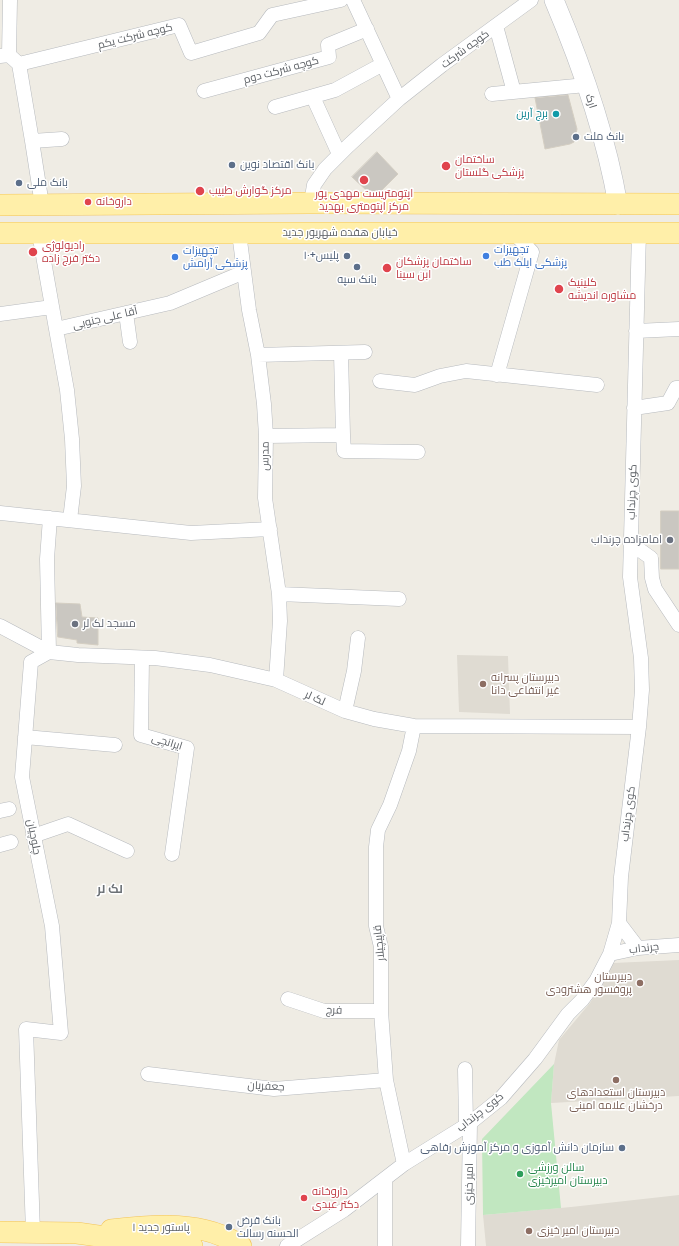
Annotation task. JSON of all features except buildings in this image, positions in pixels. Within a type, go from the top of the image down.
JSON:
[{"type":"main road","name":"ارک","points":[[554,0],[586,84],[607,150],[618,205]]},
{"type":"main road","points":[[0,205],[311,203],[679,204]]},
{"type":"main road","name":"خیابان هفده شهریور جدید","points":[[0,233],[679,233]]},
{"type":"main road","name":"پاستور جدید ۱","points":[[77,1233],[139,1227],[178,1227],[198,1229],[220,1234],[241,1246]]},
{"type":"main road","name":"پاستور جدید ۱","points":[[0,1232],[77,1233],[140,1242],[173,1243],[192,1246]]},
{"type":"street","points":[[10,0],[9,58],[32,141],[42,204]]},
{"type":"street","name":"کوچه شرکت یکم","points":[[9,58],[179,25],[191,53],[259,33],[272,15],[341,0]]},
{"type":"street","points":[[353,0],[399,99]]},
{"type":"street","name":"کوچه شرکت","points":[[311,203],[314,185],[325,169],[339,154],[399,99],[442,65],[531,0]]},
{"type":"street","points":[[496,26],[514,92]]},
{"type":"street","name":"کوچه شرکت دوم","points":[[204,91],[329,57],[328,45],[367,29]]},
{"type":"street","points":[[275,107],[336,90],[383,64]]},
{"type":"street","points":[[492,94],[586,84]]},
{"type":"street","points":[[313,97],[339,154]]},
{"type":"street","points":[[32,141],[62,139]]},
{"type":"street","name":"کوی چرنداب","points":[[287,1246],[344,1210],[404,1164],[468,1124],[501,1098],[535,1059],[568,1014],[582,1000],[610,954],[619,923],[621,877],[642,690],[641,658],[630,577],[639,232]]},
{"type":"street","points":[[39,233],[67,390],[72,439],[74,486],[70,520]]},
{"type":"street","name":"مدرس","points":[[240,233],[249,310],[258,355],[266,436],[266,498],[279,594],[280,621],[276,680]]},
{"type":"street","points":[[497,374],[532,252],[514,233]]},
{"type":"street","name":"آقا علی جنوبی","points":[[56,329],[170,303],[244,272]]},
{"type":"street","points":[[0,314],[52,307]]},
{"type":"street","points":[[126,314],[130,342]]},
{"type":"street","points":[[636,330],[679,329]]},
{"type":"street","points":[[258,355],[365,352]]},
{"type":"street","points":[[341,353],[344,451],[418,452]]},
{"type":"street","points":[[380,380],[415,385],[440,376],[466,371],[597,384]]},
{"type":"street","points":[[634,408],[668,403],[676,388],[679,388]]},
{"type":"street","points":[[266,436],[343,435]]},
{"type":"street","points":[[0,512],[191,533],[270,529]]},
{"type":"street","points":[[49,652],[47,559],[50,518]]},
{"type":"street","points":[[630,543],[651,558],[652,578],[656,589],[679,625]]},
{"type":"street","points":[[279,594],[399,599]]},
{"type":"street","name":"لک لر","points":[[0,626],[49,652],[142,658],[210,665],[276,680],[345,711],[374,719],[414,726],[639,727]]},
{"type":"street","points":[[345,711],[354,671],[358,638]]},
{"type":"street","name":"چلوچیان","points":[[33,1232],[26,1030],[61,1033],[52,926],[22,777],[31,662],[49,652]]},
{"type":"street","name":"ایرانچی","points":[[142,658],[141,735],[187,748],[172,854]]},
{"type":"street","name":"قاپیچیلار","points":[[404,1164],[386,1080],[381,1011],[381,947],[376,926],[376,847],[378,830],[390,805],[409,750],[414,726]]},
{"type":"street","points":[[25,737],[115,745]]},
{"type":"street","points":[[33,836],[68,824],[128,851]]},
{"type":"street","points":[[619,923],[638,948]]},
{"type":"street","name":"چرنداب","points":[[610,954],[638,948],[679,945]]},
{"type":"street","name":"فرج","points":[[288,999],[324,1011],[381,1011]]},
{"type":"street","name":"امیر خیزی","points":[[465,1070],[468,1124],[468,1246]]},
{"type":"street","name":"جعفریان","points":[[148,1074],[274,1089],[386,1080]]},
{"type":"street","points":[[384,1246],[385,1179]]},
{"type":"shaded area","name":"دبیرستان پسرانه غیر انتفاعی دانا","points":[[457,655],[508,656],[510,714],[459,712]]},
{"type":"shaded area","points":[[679,960],[679,1096],[551,1103],[554,1064],[559,1040],[590,1003],[613,963]]},
{"type":"shaded area","points":[[679,1195],[679,1246],[486,1246],[483,1215]]},
{"type":"green space","name":"سالن ورزشی دبیرستان امیرخیزی","points":[[554,1064],[551,1103],[561,1208],[483,1215],[482,1139]]},
{"type":"place","name":"برج آرین","points":[[556,114]]},
{"type":"place","name":"بانک ملت","points":[[576,137]]},
{"type":"place","name":"بانک اقتصاد نوین","points":[[232,165]]},
{"type":"place","name":"ساختمان پزشکی گلستان","points":[[446,166]]},
{"type":"place","name":"اپتومتریست مهدی پور مرکز اپتومتری بهدید","points":[[364,180]]},
{"type":"place","name":"بانک ملی","points":[[19,183]]},
{"type":"place","name":"مرکز گوارش طبیب","points":[[200,191]]},
{"type":"place","name":"داروخانه","points":[[88,202]]},
{"type":"place","name":"رادیولوژی دکتر فرج زاده","points":[[33,252]]},
{"type":"place","name":"پلیس+۱۰","points":[[347,256]]},
{"type":"place","name":"تجهیزات پزشکی ایلک طب","points":[[486,256]]},
{"type":"place","name":"تجهیزات پزشکی آرامش","points":[[175,257]]},
{"type":"place","name":"بانک سپه","points":[[357,267]]},
{"type":"place","name":"ساختمان پزشکان ابن سینا","points":[[387,268]]},
{"type":"place","name":"کلینیک مشاوره اندیشه","points":[[559,289]]},
{"type":"place","name":"امامزاده چرنداب","points":[[670,540]]},
{"type":"place","name":"مسجد لک لر","points":[[75,624]]},
{"type":"place","name":"دبیرستان پسرانه غیر انتفاعی دانا","points":[[483,684]]},
{"type":"place","name":"دبیرستان پروفسور هشترودی","points":[[640,983]]},
{"type":"place","name":"دبیرستان استعدادهای درخشان علامه امینی","points":[[616,1080]]},
{"type":"place","name":"سازمان دانش آموزی و مرکز آموزش رفاهی","points":[[622,1148]]},
{"type":"place","name":"سالن ورزشی دبیرستان امیرخیزی","points":[[520,1174]]},
{"type":"place","name":"داروخانه دکتر عبدی","points":[[304,1198]]},
{"type":"place","name":"بانک قرض الحسنه رسالت","points":[[229,1227]]},
{"type":"place","name":"دبیرستان امیر خیزی","points":[[529,1231]]},
{"type":"district","name":"لک لر","points":[[110,889]]}]
